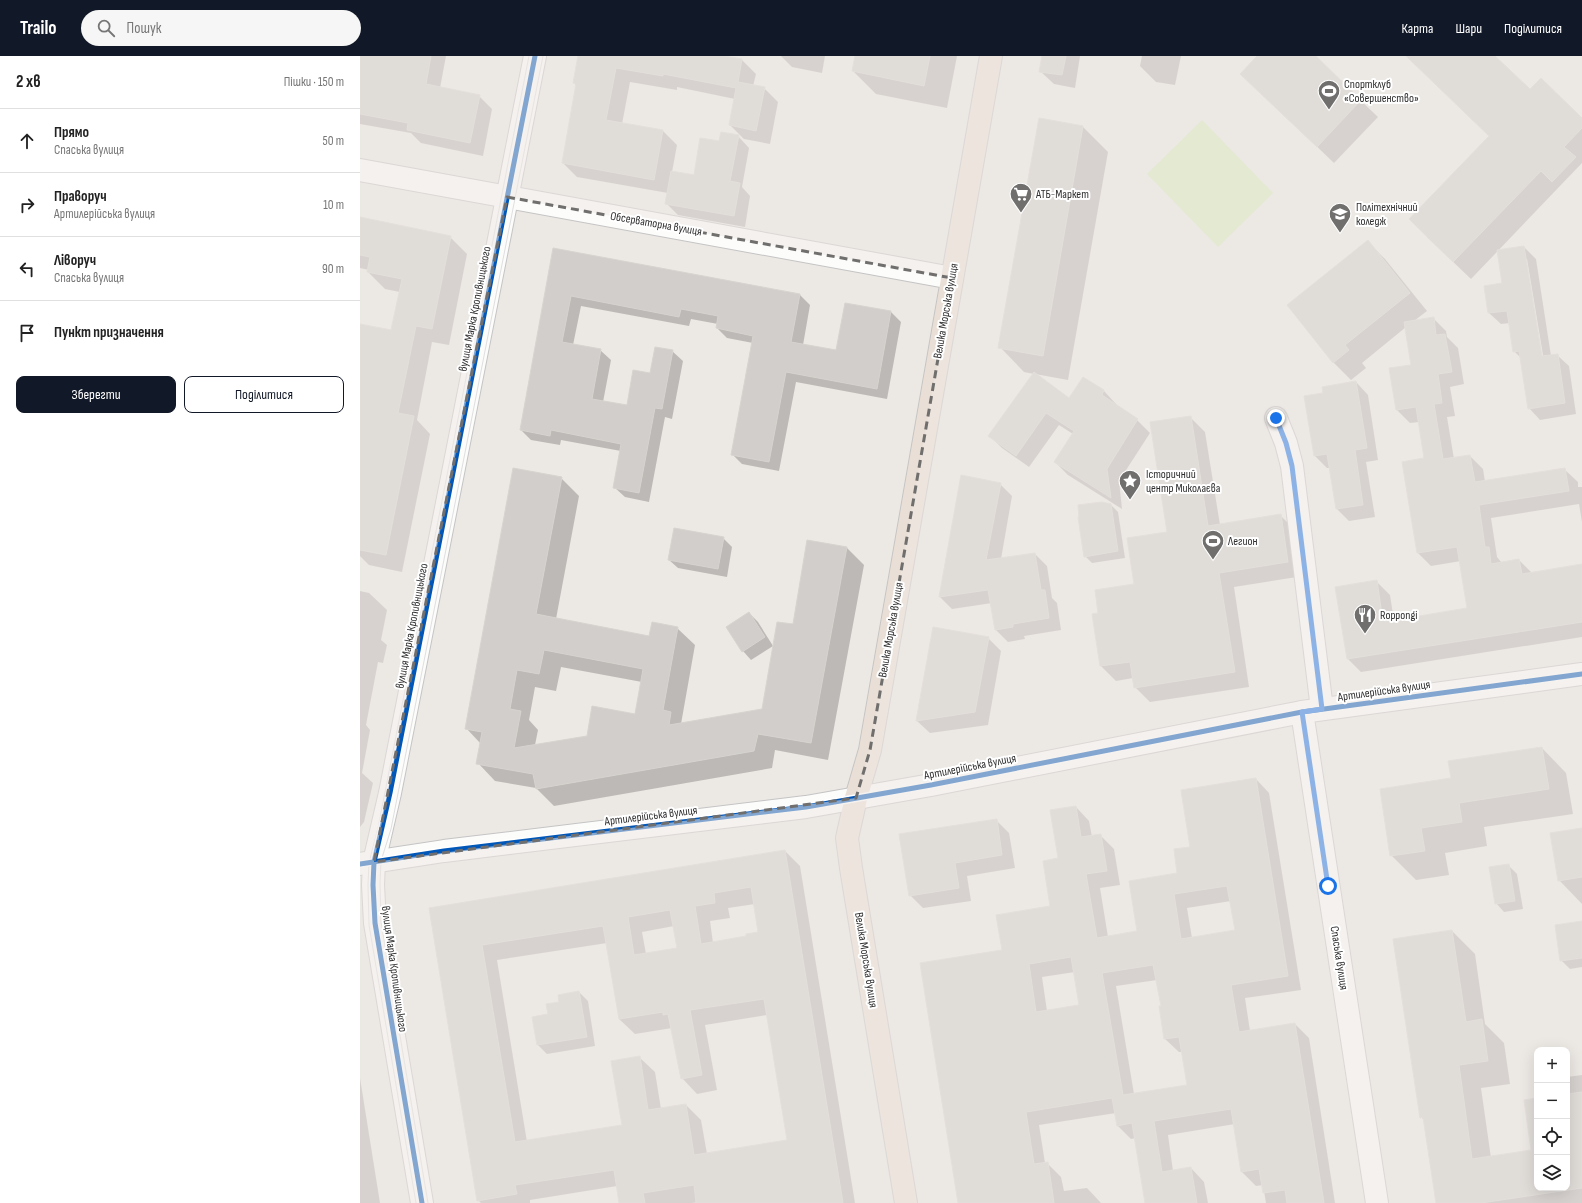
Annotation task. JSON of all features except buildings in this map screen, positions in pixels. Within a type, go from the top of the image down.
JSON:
[{"type":"highway","name":"Велика Морська вулиця","points":[[906,1203],[851,868],[848,838],[856,798],[870,750],[991,56]]},
{"type":"street","name":"вулиця Марка Кропивницького","points":[[422,1203],[375,923],[373,885],[367,863],[391,786],[535,56]]},
{"type":"street","name":"Обсерваторна вулиця","points":[[360,170],[952,278]]},
{"type":"street","name":"Спаська вулиця","points":[[1276,418],[1286,443],[1292,466],[1312,710],[1377,1203]]},
{"type":"street","name":"Артилерійська вулиця","points":[[367,863],[444,851],[806,807],[932,785],[1312,710],[1582,674]]},
{"type":"highlighted area","points":[[507,197],[952,278],[870,750],[856,798],[374,862]]},
{"type":"green space","points":[[1202,120],[1273,193],[1218,247],[1147,174]]},
{"type":"tram line","points":[[416,1203],[369,925],[369,863],[378,828],[529,56]]},
{"type":"tram line","points":[[428,1203],[381,922],[381,861],[391,829],[543,56]]},
{"type":"cycle path","points":[[422,1203],[375,923],[373,885],[374,862],[390,793],[535,56]]},
{"type":"cycle path","points":[[360,864],[444,851],[806,807],[931,785],[1302,712],[1582,674]]},
{"type":"place","name":"Спортклуб «Совершенство»","points":[[1329,110]]},
{"type":"place","name":"АТБ-Маркет","points":[[1021,214]]},
{"type":"place","name":"Політехнічний коледж","points":[[1340,234]]},
{"type":"place","name":"Історичний центр Миколаєва","points":[[1130,500]]},
{"type":"place","name":"Легион","points":[[1213,560]]},
{"type":"place","name":"Roppongi","points":[[1365,634]]},
{"type":"route","points":[[1276,418],[1286,443],[1292,466],[1322,709],[1302,712],[1328,886]]}]
